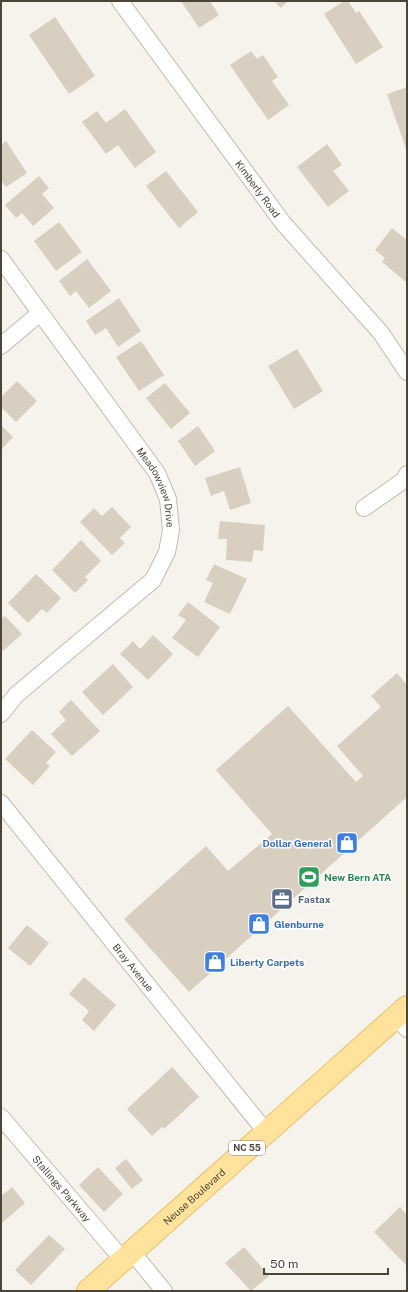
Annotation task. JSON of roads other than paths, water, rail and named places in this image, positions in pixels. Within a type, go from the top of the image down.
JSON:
[{"type":"main road","name":"Neuse Boulevard","points":[[88,1291],[266,1132],[403,1017]]},
{"type":"street","name":"Kimberly Road","points":[[120,1],[283,223],[380,333],[407,370]]},
{"type":"street","name":"Meadowview Drive","points":[[1,259],[157,473],[168,499],[171,530],[167,552],[152,580],[16,695],[1,714]]},
{"type":"street","points":[[1,346],[40,313]]},
{"type":"street","points":[[364,508],[404,480],[407,474]]},
{"type":"street","name":"Meadowview Drive","points":[[1,703],[16,695]]},
{"type":"street","name":"Bray Avenue","points":[[1,803],[266,1132]]},
{"type":"street","name":"Stallings Parkway","points":[[1,1117],[128,1256],[164,1291]]},
{"type":"place","name":"Dollar General","points":[[347,843]]},
{"type":"place","name":"New Bern ATA","points":[[309,877]]},
{"type":"place","name":"Fastax","points":[[282,899]]},
{"type":"place","name":"Glenburne","points":[[259,924]]},
{"type":"place","name":"Liberty Carpets","points":[[215,962]]}]
